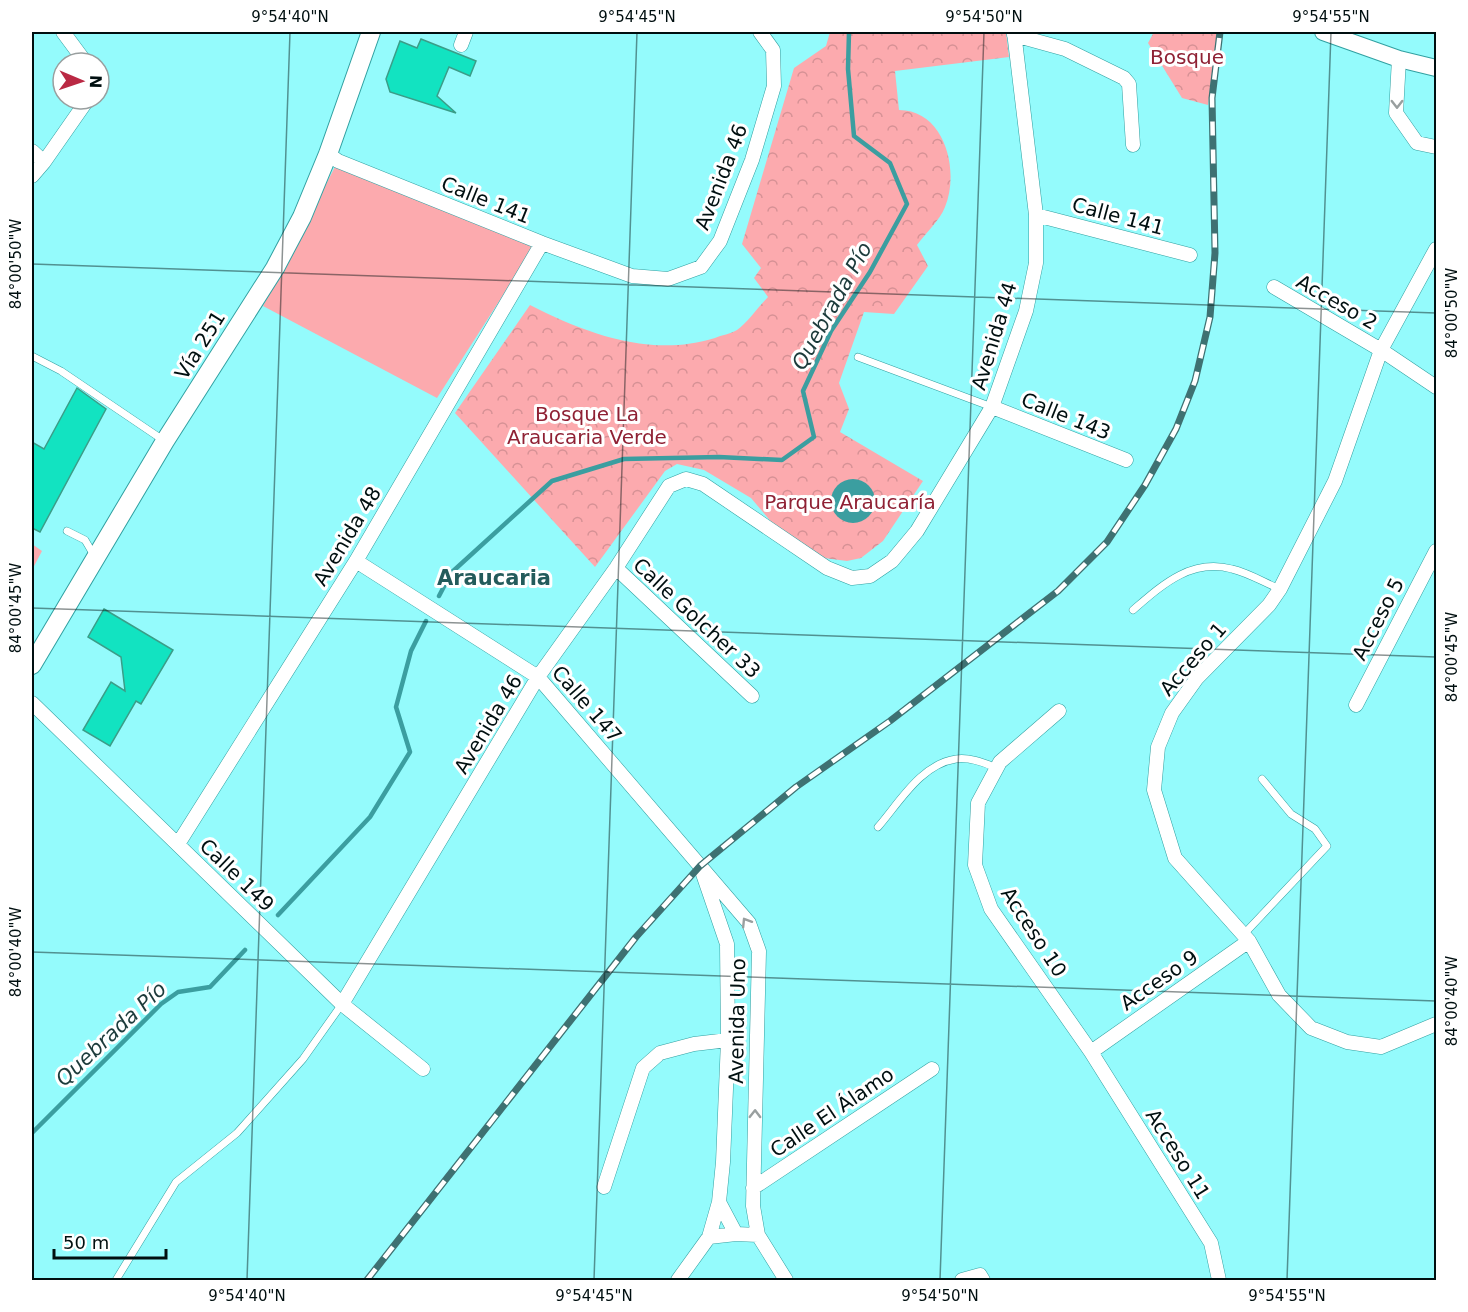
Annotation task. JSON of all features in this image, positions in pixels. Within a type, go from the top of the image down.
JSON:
[{"type":"main road","name":"Vía 251","points":[[32,666],[165,441],[275,268],[302,217],[328,154],[371,32]]},
{"type":"street","points":[[63,32],[77,51]]},
{"type":"street","name":"Avenida 46","points":[[632,276],[668,279],[701,267],[720,241],[752,160],[774,87],[773,50],[760,32]]},
{"type":"street","points":[[1323,32],[1399,59],[1437,68]]},
{"type":"street","points":[[1014,33],[1065,49],[1124,78],[1129,84],[1133,145]]},
{"type":"street","name":"Avenida 44","points":[[686,479],[703,484],[828,568],[852,578],[870,576],[892,561],[917,531],[992,407],[1026,311],[1036,263],[1036,215],[1014,33]]},
{"type":"street","points":[[1399,59],[1396,113],[1417,143],[1437,147]]},
{"type":"street","points":[[32,176],[80,111]]},
{"type":"street","points":[[32,151],[44,162]]},
{"type":"street","name":"Calle 141","points":[[328,154],[338,161],[542,243],[632,276]]},
{"type":"street","name":"Calle 141","points":[[1036,215],[1190,255]]},
{"type":"street","name":"Avenida 48","points":[[178,844],[356,561],[542,243]]},
{"type":"street","name":"Acceso 1","points":[[1437,249],[1381,350],[1335,481],[1280,589],[1269,605],[1197,678],[1172,713],[1158,747],[1154,790],[1175,858],[1247,938],[1279,995],[1311,1028],[1347,1042],[1381,1047],[1437,1024]]},
{"type":"street","name":"Acceso 2","points":[[1274,287],[1381,350],[1437,387]]},
{"type":"street","name":"Calle 143","points":[[992,407],[1126,460]]},
{"type":"street","name":"Avenida 46","points":[[342,1004],[538,677],[615,568],[669,486],[686,479]]},
{"type":"street","name":"Acceso 5","points":[[1356,705],[1437,551]]},
{"type":"street","name":"Calle 147","points":[[356,561],[538,677],[700,866]]},
{"type":"street","name":"Calle Golcher 33","points":[[615,568],[752,696]]},
{"type":"street","name":"Calle 149","points":[[32,703],[342,1004],[423,1069]]},
{"type":"street","name":"Acceso 10","points":[[1059,711],[1000,762],[978,803],[975,865],[991,909],[1091,1052]]},
{"type":"street","name":"Avenida Uno","points":[[678,1281],[708,1237],[720,1202],[728,1040],[727,944],[700,866]]},
{"type":"street","name":"Avenida Uno","points":[[700,866],[749,923],[759,951],[753,1188],[753,1206],[758,1235]]},
{"type":"street","name":"Acceso 9","points":[[1091,1052],[1247,938]]},
{"type":"street","points":[[604,1187],[643,1068],[660,1053],[694,1044],[728,1040]]},
{"type":"street","name":"Acceso 11","points":[[1091,1052],[1211,1244],[1219,1281]]},
{"type":"street","name":"Calle El Álamo","points":[[753,1188],[932,1069]]},
{"type":"street","points":[[720,1202],[738,1234]]},
{"type":"street","points":[[738,1234],[747,1226],[753,1206]]},
{"type":"street","points":[[708,1237],[758,1235],[786,1281]]},
{"type":"street","points":[[962,1281],[980,1275],[983,1281]]},
{"type":"lane","points":[[32,356],[61,371],[165,441]]},
{"type":"lane","points":[[858,357],[992,407]]},
{"type":"lane","points":[[67,531],[85,540],[95,557]]},
{"type":"lane","points":[[1133,610],[1169,579],[1187,571],[1210,567],[1232,569],[1280,589]]},
{"type":"lane","points":[[878,827],[922,775],[938,765],[955,759],[972,760],[997,768]]},
{"type":"lane","points":[[1247,938],[1327,846],[1315,829],[1291,813],[1262,779]]},
{"type":"lane","points":[[116,1281],[176,1182],[237,1133],[303,1059],[342,1004]]},
{"type":"green space","name":"Bosque La Araucaria Verde","points":[[830,32],[1006,32],[1009,57],[895,71],[899,110],[915,113],[928,120],[938,131],[945,145],[951,177],[949,192],[943,212],[917,245],[928,266],[894,314],[864,312],[839,383],[849,409],[840,432],[923,481],[883,541],[861,558],[847,561],[824,558],[773,524],[751,498],[704,470],[677,464],[665,471],[595,567],[455,413],[530,305],[597,333],[643,344],[691,344],[732,333],[745,323],[768,297],[754,278],[761,268],[742,244],[794,68],[826,46]]},
{"type":"green space","name":"Bosque","points":[[1154,32],[1217,32],[1208,105],[1182,98],[1148,43]]},
{"type":"green space","points":[[338,161],[534,247],[437,398],[263,306]]},
{"type":"green space","points":[[32,544],[42,551],[32,570]]},
{"type":"water","points":[[853,479],[869,485],[875,501],[869,517],[853,523],[837,517],[831,501],[837,485]]},
{"type":"building","points":[[421,39],[476,61],[470,76],[449,67],[437,96],[456,113],[390,92],[386,79],[400,41],[417,48]]},
{"type":"building","points":[[77,388],[106,409],[40,532],[32,528],[32,442],[44,449]]},
{"type":"building","points":[[104,609],[173,650],[141,704],[136,701],[110,746],[83,730],[111,682],[125,691],[121,657],[88,637]]},
{"type":"waterway","name":"Quebrada Pío","points":[[439,596],[451,573],[552,481],[624,459],[719,457],[782,460],[814,437],[803,391],[831,331],[870,272],[907,204],[890,163],[854,136],[848,69],[849,32]]},
{"type":"waterway","name":"Quebrada Pío","points":[[278,915],[370,817],[410,752],[396,707],[411,651],[426,621]]},
{"type":"waterway","name":"Quebrada Pío","points":[[32,1133],[161,1004],[178,992],[210,987],[245,950]]},
{"type":"railway","points":[[367,1280],[636,937],[700,866],[796,787],[890,721],[1058,591],[1107,542],[1145,485],[1176,429],[1195,381],[1210,317],[1215,253],[1212,98],[1220,32]]},
{"type":"district","name":"Araucaria","points":[[494,578]]},
{"type":"park label","name":"Parque Araucaría","points":[[850,502]]}]
